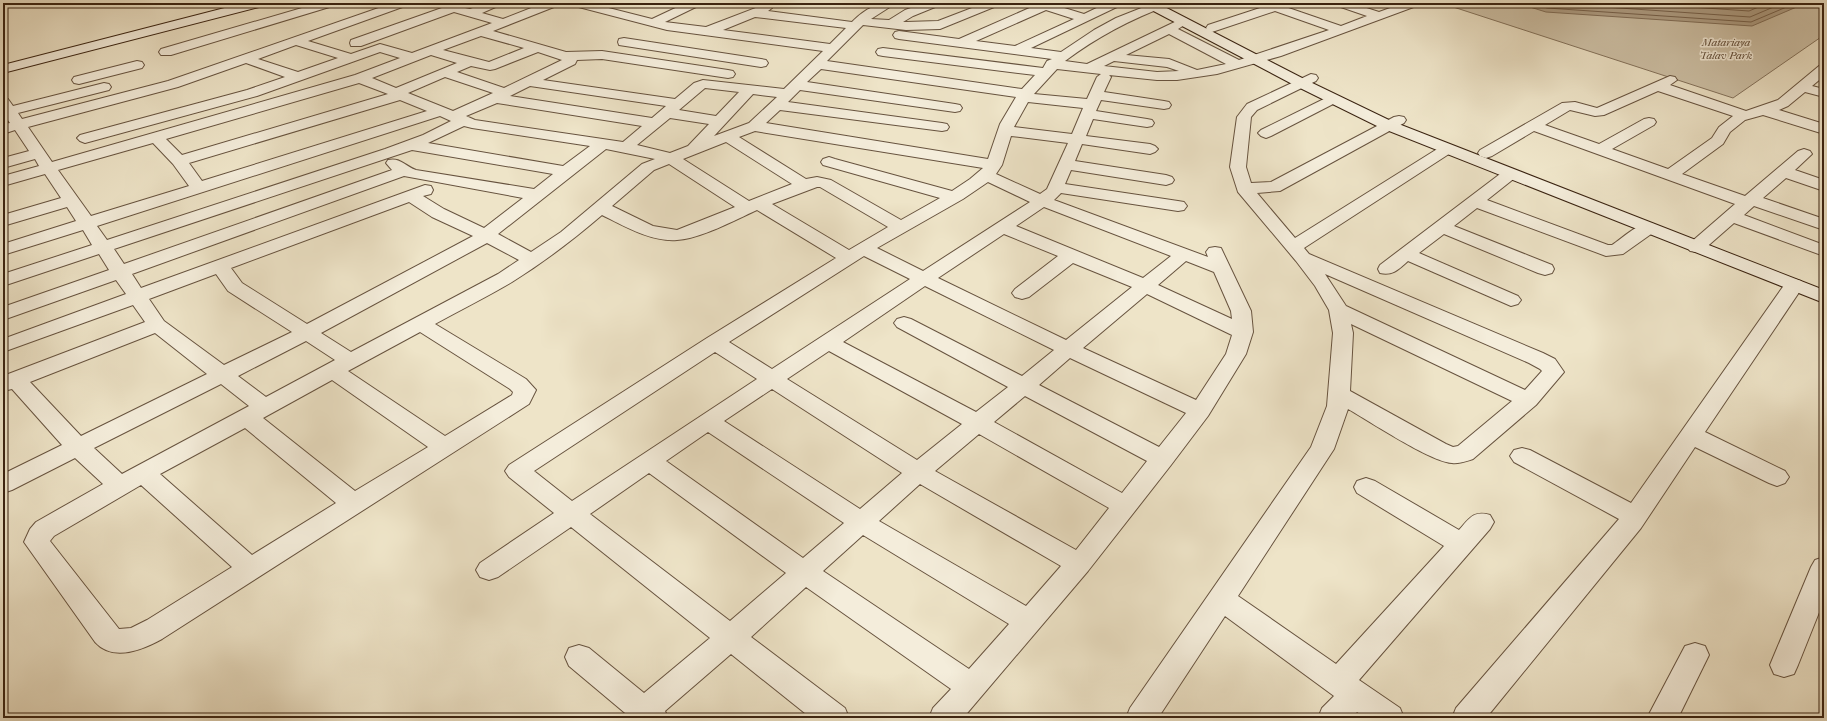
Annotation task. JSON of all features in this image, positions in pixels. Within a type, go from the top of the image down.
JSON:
[{"type":"main road","points":[[3,64],[243,3]]},
{"type":"main road","points":[[3,69],[259,3]]},
{"type":"main road","points":[[1158,4],[1183,22],[1263,58]]},
{"type":"main road","points":[[1158,4],[1212,28],[1306,81],[1366,106],[1394,123],[1447,150],[1648,228],[1701,243],[1824,285]]},
{"type":"main road","points":[[1306,81],[1332,99],[1394,123],[1486,153],[1701,243],[1824,297]]},
{"type":"street","points":[[166,52],[332,3]]},
{"type":"street","points":[[73,126],[173,84],[209,81],[244,58],[404,3]]},
{"type":"street","points":[[331,52],[453,8],[469,8],[496,3]]},
{"type":"street","points":[[3,163],[44,160],[100,153],[360,78],[555,3]]},
{"type":"street","points":[[575,3],[666,26],[833,48]]},
{"type":"street","points":[[597,9],[612,3]]},
{"type":"street","points":[[705,32],[778,3]]},
{"type":"street","points":[[867,71],[884,52],[901,25],[936,3]]},
{"type":"street","points":[[752,13],[858,23],[940,25],[995,3]]},
{"type":"street","points":[[1019,50],[1117,3]]},
{"type":"street","points":[[1263,3],[1341,30]]},
{"type":"street","points":[[1339,3],[1379,16]]},
{"type":"street","points":[[653,23],[687,4]]},
{"type":"street","points":[[962,42],[1041,4],[1084,18]]},
{"type":"street","points":[[834,718],[573,513],[517,471],[714,342],[901,227],[954,197],[990,170],[1010,118],[1024,96],[1053,64],[1108,28],[1158,4]]},
{"type":"street","points":[[817,64],[971,86],[1024,96],[1093,92],[1157,76],[1171,77],[1195,74],[1263,58],[1379,16],[1406,4]]},
{"type":"street","points":[[754,126],[764,118],[858,23],[882,5],[901,25],[947,40],[1019,50],[1053,64],[1093,92],[1147,123]]},
{"type":"street","points":[[1212,28],[1281,9],[1300,6]]},
{"type":"street","points":[[469,8],[505,23]]},
{"type":"street","points":[[372,14],[460,40]]},
{"type":"street","points":[[489,570],[708,421],[829,343],[1042,201],[1054,191],[1056,187],[1077,139],[1093,92],[1111,57],[1183,22]]},
{"type":"street","points":[[594,54],[666,26]]},
{"type":"street","points":[[1168,29],[1238,65]]},
{"type":"street","points":[[481,32],[566,56],[594,54],[745,77],[734,87]]},
{"type":"street","points":[[918,79],[947,40]]},
{"type":"street","points":[[295,41],[350,58]]},
{"type":"street","points":[[624,42],[761,63]]},
{"type":"street","points":[[750,72],[783,42]]},
{"type":"street","points":[[932,141],[1000,47]]},
{"type":"street","points":[[8,113],[73,126],[233,98],[380,48],[413,58]]},
{"type":"street","points":[[431,51],[490,66],[537,48]]},
{"type":"street","points":[[884,52],[987,65],[1053,64]]},
{"type":"street","points":[[3,250],[199,188],[452,116],[501,96],[568,62],[570,59],[566,56]]},
{"type":"street","points":[[1111,57],[1169,62],[1195,74]]},
{"type":"street","points":[[244,58],[298,77]]},
{"type":"street","points":[[179,161],[398,94],[470,62]]},
{"type":"street","points":[[8,113],[137,65]]},
{"type":"street","points":[[1670,175],[1718,141],[1729,125],[1745,115],[1775,107],[1783,103],[1823,70]]},
{"type":"street","points":[[445,73],[501,96],[654,123]]},
{"type":"street","points":[[360,78],[452,116],[490,128],[626,147],[670,158],[753,206],[857,254],[926,278],[1068,349],[1200,411]]},
{"type":"street","points":[[209,81],[233,98]]},
{"type":"street","points":[[1141,718],[1322,449],[1338,406],[1343,333],[1339,310],[1323,284],[1244,188],[1238,167],[1244,117],[1252,107],[1306,81]]},
{"type":"street","points":[[8,113],[126,82]]},
{"type":"street","points":[[529,82],[672,109],[724,129],[804,185]]},
{"type":"street","points":[[1486,153],[1567,106],[1599,112],[1664,83],[1745,115]]},
{"type":"street","points":[[626,147],[699,86],[704,84],[787,95],[956,108]]},
{"type":"street","points":[[1802,87],[1824,93]]},
{"type":"street","points":[[420,324],[525,390],[522,399],[157,628],[137,638],[122,641],[110,639],[100,628],[37,542],[39,536],[45,529],[143,473],[505,278],[567,236],[648,167],[693,150],[724,129],[750,89]]},
{"type":"street","points":[[1093,92],[1164,105]]},
{"type":"street","points":[[787,95],[932,141],[990,170],[1042,201],[1184,254],[1218,260],[1241,311],[1243,332],[1236,354],[1200,411],[1079,564],[944,718]]},
{"type":"street","points":[[1266,133],[1332,99]]},
{"type":"street","points":[[1762,110],[1824,129]]},
{"type":"street","points":[[8,113],[44,160],[157,325],[224,375],[256,412],[354,504]]},
{"type":"street","points":[[3,280],[412,145],[452,116]]},
{"type":"street","points":[[1600,150],[1649,122]]},
{"type":"street","points":[[1244,188],[1274,187],[1394,123]]},
{"type":"street","points":[[73,126],[100,153]]},
{"type":"street","points":[[724,129],[754,126],[932,141]]},
{"type":"street","points":[[1533,126],[1670,175],[1824,225]]},
{"type":"street","points":[[1005,131],[1150,149]]},
{"type":"street","points":[[156,136],[179,161],[199,188]]},
{"type":"street","points":[[3,484],[224,375],[421,272],[486,235],[602,144]]},
{"type":"street","points":[[412,145],[568,172]]},
{"type":"street","points":[[1297,252],[1447,150]]},
{"type":"street","points":[[384,154],[404,171],[413,174],[538,195]]},
{"type":"street","points":[[1701,243],[1804,154]]},
{"type":"street","points":[[3,181],[44,160]]},
{"type":"street","points":[[829,162],[954,197]]},
{"type":"street","points":[[1066,164],[1166,180]]},
{"type":"street","points":[[3,314],[122,273],[404,171]]},
{"type":"street","points":[[1784,172],[1824,186]]},
{"type":"street","points":[[1387,269],[1510,174]]},
{"type":"street","points":[[600,207],[640,226],[669,235],[679,235],[695,230],[813,182],[826,183],[901,227]]},
{"type":"street","points":[[1056,187],[1178,206]]},
{"type":"street","points":[[3,346],[418,193],[456,222],[486,235],[533,260]]},
{"type":"street","points":[[3,221],[72,200]]},
{"type":"street","points":[[1475,201],[1606,251],[1617,250],[1648,228]]},
{"type":"street","points":[[1732,216],[1824,251]]},
{"type":"street","points":[[1442,226],[1545,269]]},
{"type":"street","points":[[1003,227],[1145,286],[1243,332]]},
{"type":"street","points":[[1297,252],[1548,364],[1553,372],[1528,400],[1465,453],[1452,454],[1438,450],[1339,394]]},
{"type":"street","points":[[579,657],[649,714],[731,637],[918,472],[1184,254]]},
{"type":"street","points":[[1407,254],[1511,300]]},
{"type":"street","points":[[1022,293],[1071,255]]},
{"type":"street","points":[[220,266],[235,287],[306,332],[342,366],[445,447]]},
{"type":"street","points":[[1467,718],[1635,516],[1794,285]]},
{"type":"street","points":[[1339,310],[1528,400]]},
{"type":"street","points":[[904,323],[1163,459]]},
{"type":"street","points":[[120,486],[9,381],[157,325]]},
{"type":"street","points":[[714,342],[918,472],[1079,564]]},
{"type":"street","points":[[829,343],[978,423],[1126,506]]},
{"type":"street","points":[[708,421],[861,522],[1028,621]]},
{"type":"street","points":[[1691,435],[1777,476]]},
{"type":"street","points":[[1522,456],[1635,516]]},
{"type":"street","points":[[650,461],[804,572],[971,686]]},
{"type":"street","points":[[143,473],[252,569]]},
{"type":"street","points":[[1366,487],[1461,544]]},
{"type":"street","points":[[1334,718],[1346,688],[1480,522]]},
{"type":"street","points":[[1784,666],[1824,568]]},
{"type":"street","points":[[1221,599],[1389,718]]},
{"type":"street","points":[[1662,718],[1695,655]]},
{"type":"green space","name":"Matariaya Talav Park","points":[[1441,3],[1824,3],[1824,35],[1733,98]]},
{"type":"water","points":[[1517,3],[1806,3],[1752,26],[1546,12]]}]
